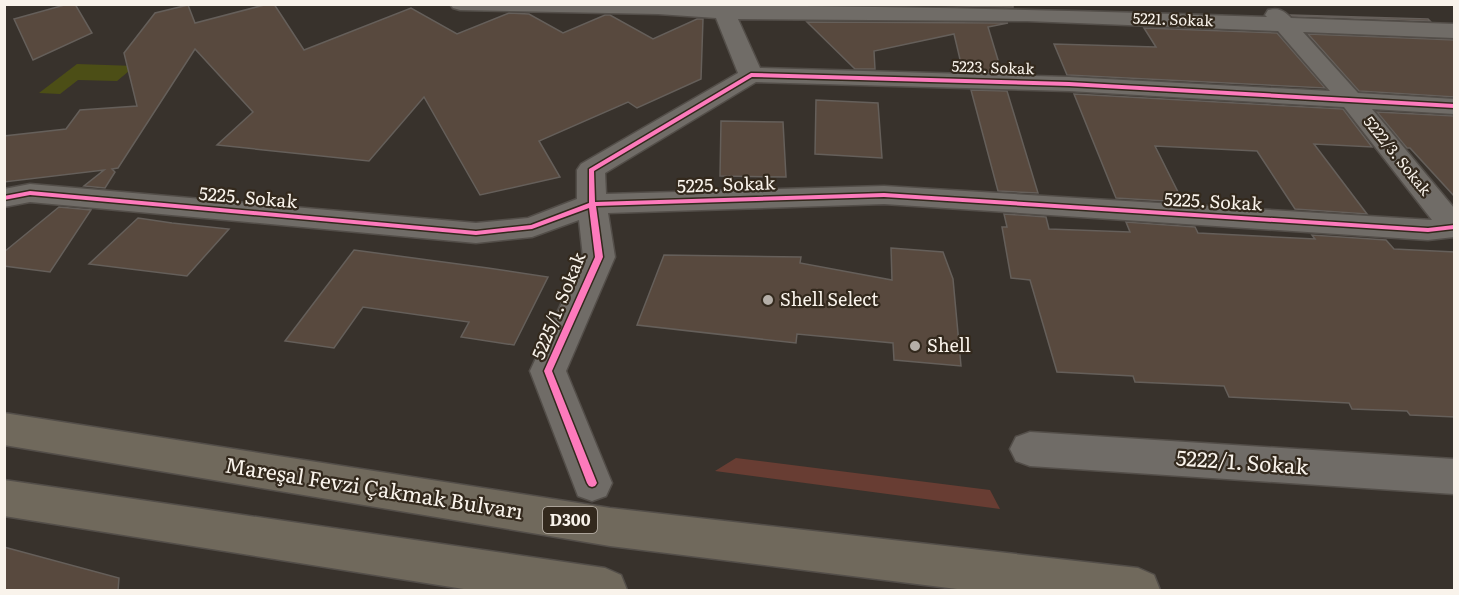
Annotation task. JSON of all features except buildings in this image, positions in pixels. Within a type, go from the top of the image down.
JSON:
[{"type":"highway","name":"Mareşal Fevzi Çakmak Bulvarı","points":[[4,429],[610,527],[1138,591]]},
{"type":"highway","points":[[4,498],[604,591]]},
{"type":"street","name":"5221. Sokak","points":[[460,4],[1027,15],[1455,31]]},
{"type":"street","name":"5222/3. Sokak","points":[[1267,4],[1351,100],[1454,227]]},
{"type":"street","points":[[592,204],[591,170],[751,75],[726,8]]},
{"type":"street","name":"5223. Sokak","points":[[751,75],[1069,84],[1455,106]]},
{"type":"street","name":"5225. Sokak","points":[[4,198],[30,193],[476,233],[532,227],[592,204],[884,195],[1428,230],[1454,227]]},
{"type":"street","name":"5225/1. Sokak","points":[[592,204],[599,257],[548,371],[592,483]]},
{"type":"street","name":"5222/1. Sokak","points":[[1030,449],[1455,477]]},
{"type":"shaded area","points":[[77,64],[135,66],[117,81],[78,80],[60,94],[39,93]]},
{"type":"shaded area","points":[[736,458],[990,490],[1000,509],[715,471]]},
{"type":"cycle path","points":[[592,483],[548,371],[599,257],[592,204],[591,170],[751,75],[1069,84],[1454,106]]},
{"type":"cycle path","points":[[4,198],[30,193],[476,233],[532,227],[592,204],[884,195],[1428,230],[1454,227]]},
{"type":"place","name":"Shell Select","points":[[768,300]]},
{"type":"place","name":"Shell","points":[[915,346]]}]
